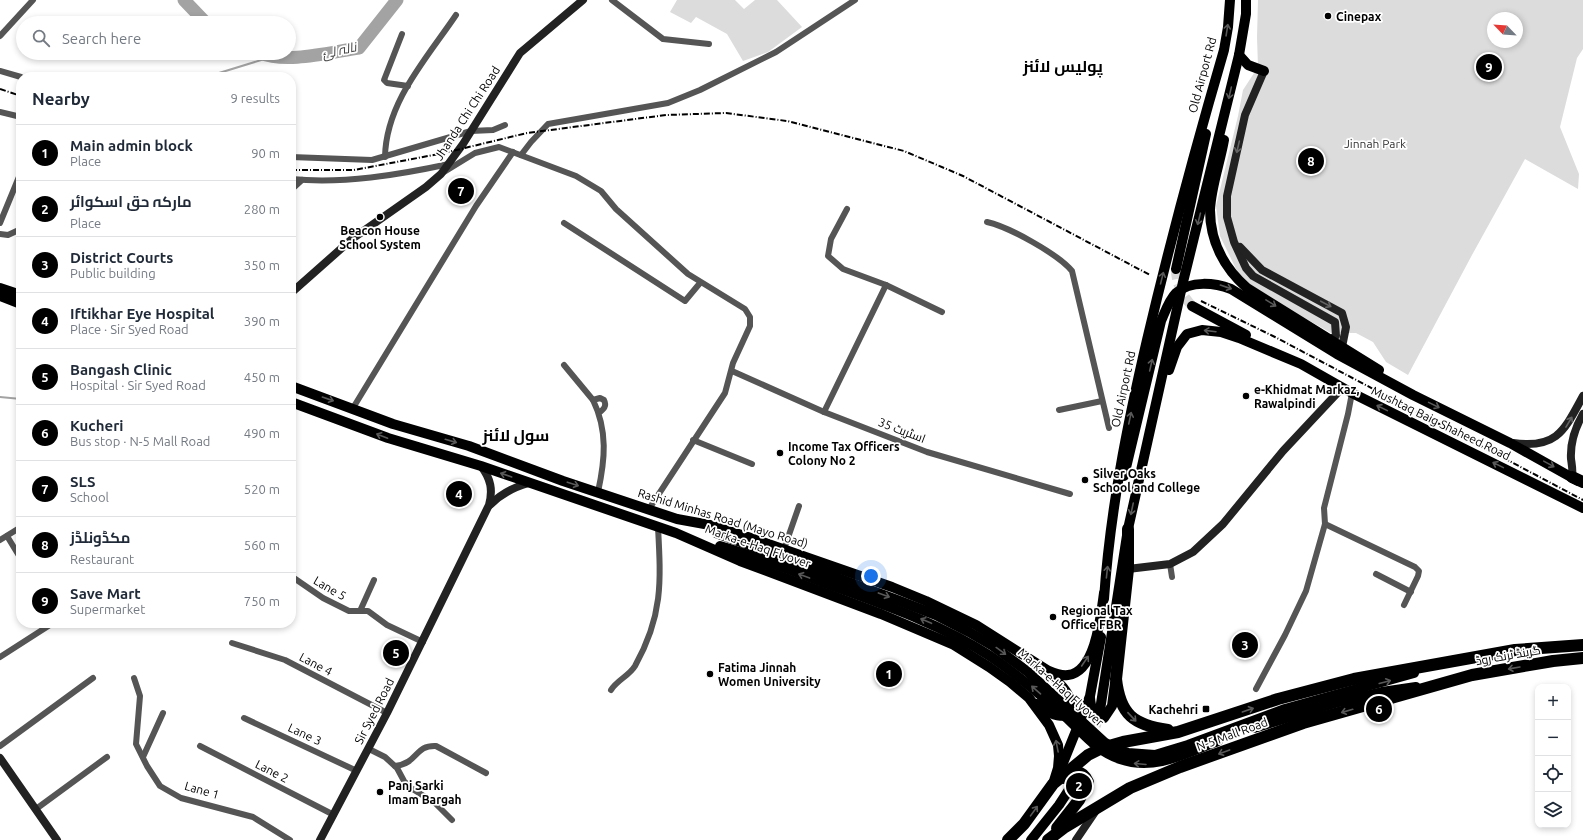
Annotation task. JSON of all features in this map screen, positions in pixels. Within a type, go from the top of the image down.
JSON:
[{"type":"highway","points":[[1572,477],[1583,484]]},
{"type":"highway","points":[[1128,529],[1128,569],[1116,679],[1117,691],[1130,716],[1137,722],[1149,727],[1178,732]]},
{"type":"highway","name":"گرینڈ ٹرنک روڈ","points":[[1053,784],[1088,755],[1102,748],[1123,742],[1178,732],[1278,699],[1354,679],[1396,670],[1515,650],[1583,645]]},
{"type":"highway","name":"گرینڈ ٹرنک روڈ","points":[[1438,684],[1472,675],[1553,661],[1583,658]]},
{"type":"highway","name":"N-5 Mall Road","points":[[1049,838],[1130,788],[1168,772],[1303,723],[1385,701],[1438,684]]},
{"type":"highway","points":[[1008,840],[1024,824],[1053,784],[1074,772],[1082,774],[1088,782],[1078,800],[1049,838]]},
{"type":"main road","name":"Old Airport Rd","points":[[1053,784],[1068,753],[1090,696],[1100,649],[1104,593],[1120,463],[1150,328],[1178,213],[1224,50],[1228,27],[1230,0]]},
{"type":"main road","points":[[1100,710],[1128,529],[1172,330],[1239,54],[1246,14],[1246,0]]},
{"type":"main road","points":[[1176,268],[1224,50]]},
{"type":"main road","points":[[1239,54],[1248,65],[1264,70]]},
{"type":"main road","points":[[1226,109],[1222,156],[1210,210],[1212,230],[1218,252],[1234,277],[1247,288],[1330,340],[1340,351]]},
{"type":"main road","points":[[1113,512],[1129,458],[1161,321],[1171,300],[1177,292],[1186,288],[1207,284],[1231,289],[1340,351],[1413,395],[1510,443],[1572,477]]},
{"type":"main road","points":[[0,288],[16,293]]},
{"type":"main road","points":[[0,296],[16,302]]},
{"type":"main road","points":[[1150,328],[1164,298],[1172,297],[1176,302],[1172,330]]},
{"type":"main road","points":[[1192,306],[1301,364]]},
{"type":"main road","name":"Mushtaq Baig Shaheed Road","points":[[1154,411],[1177,347],[1187,334],[1202,330],[1221,332],[1301,364],[1342,388],[1583,508]]},
{"type":"main road","name":"Rashid Minhas Road (Mayo Road)","points":[[296,388],[393,424],[469,446],[534,471],[676,519],[710,525],[892,587],[955,614],[1000,639],[1047,670],[1058,675],[1070,675],[1078,671],[1085,663],[1097,642],[1104,593]]},
{"type":"main road","points":[[296,404],[388,438],[481,466],[676,533],[734,558],[881,614],[954,645],[989,667],[1029,698],[1057,716],[1062,716],[1067,713],[1071,701],[1066,691],[1047,670]]},
{"type":"main road","name":"Marka-e-Haq Flyover","points":[[676,519],[897,600],[953,624],[992,646],[1011,659],[1055,696],[1093,732],[1114,748],[1128,753],[1155,755],[1189,749],[1285,709],[1391,680],[1438,664]]},
{"type":"main road","name":"Marka-e-Haq Flyover","points":[[676,533],[737,551],[869,599],[914,616],[953,634],[1006,666],[1056,708],[1089,740],[1118,759],[1134,763],[1148,764],[1258,726],[1335,703],[1382,692],[1438,684]]},
{"type":"main road","points":[[1090,696],[1093,713],[1104,718],[1112,706],[1116,679]]},
{"type":"main road","points":[[1029,698],[1049,725],[1058,745],[1058,768],[1053,784]]},
{"type":"main road","points":[[1031,840],[1059,805],[1078,776]]},
{"type":"street","points":[[18,16],[33,0]]},
{"type":"street","name":"Jhanda Chi Chi Road","points":[[296,289],[352,239],[426,187],[440,174],[449,164],[471,131],[520,53],[583,0]]},
{"type":"street","points":[[612,0],[663,39],[709,44]]},
{"type":"street","points":[[521,155],[548,124],[668,103],[700,90],[776,52],[855,0]]},
{"type":"street","points":[[385,157],[389,127],[400,100],[456,15]]},
{"type":"street","points":[[0,36],[16,19]]},
{"type":"street","points":[[402,34],[384,80],[387,83],[408,86]]},
{"type":"street","points":[[1264,70],[1245,115],[1227,196],[1227,218],[1234,242],[1246,268],[1253,276],[1335,322],[1336,336],[1330,340]]},
{"type":"street","points":[[0,71],[16,76]]},
{"type":"street","points":[[0,112],[16,115]]},
{"type":"street","points":[[296,157],[372,160],[471,131],[493,130],[506,125]]},
{"type":"street","points":[[440,174],[475,153],[500,147],[576,176],[601,192],[622,214],[688,274],[700,283],[745,309],[750,317],[750,326],[733,364],[725,393],[649,509]]},
{"type":"street","points":[[353,408],[476,206],[513,152]]},
{"type":"street","points":[[296,179],[375,177],[449,164]]},
{"type":"street","points":[[296,185],[302,180]]},
{"type":"street","points":[[0,223],[16,184]]},
{"type":"street","points":[[847,209],[831,239],[828,256],[843,269],[886,285],[942,312]]},
{"type":"street","points":[[1227,218],[1241,250],[1262,270],[1342,313],[1346,327],[1340,351]]},
{"type":"street","points":[[987,222],[998,225],[1024,237],[1066,264],[1072,271],[1109,428]]},
{"type":"street","points":[[564,223],[685,301],[700,283]]},
{"type":"street","points":[[0,234],[8,235],[16,231]]},
{"type":"street","points":[[824,412],[886,285]]},
{"type":"street","points":[[564,365],[593,400],[599,413],[603,429],[605,452],[598,492]]},
{"type":"street","name":"اسٹریٹ 35","points":[[732,371],[824,412],[927,452],[1070,494]]},
{"type":"street","points":[[1128,569],[1170,564],[1193,552],[1223,524],[1283,451],[1342,388]]},
{"type":"street","points":[[1256,689],[1285,635],[1306,591],[1326,524],[1324,508],[1352,393]]},
{"type":"street","points":[[1510,443],[1530,446],[1541,444],[1555,437],[1566,427],[1583,396]]},
{"type":"street","points":[[593,400],[600,398],[606,403],[606,406],[599,413]]},
{"type":"street","points":[[1059,410],[1102,401]]},
{"type":"street","points":[[1572,477],[1574,467],[1571,442],[1576,427],[1583,414]]},
{"type":"street","points":[[693,440],[752,464]]},
{"type":"street","name":"Sir Syed Road","points":[[320,840],[423,642],[489,505],[492,495],[491,484],[487,474],[481,466]]},
{"type":"street","name":"Sir Syed Road","points":[[489,505],[498,497],[510,490],[529,483]]},
{"type":"street","points":[[784,549],[799,506]]},
{"type":"street","points":[[1326,524],[1415,567],[1419,571],[1404,605]]},
{"type":"street","points":[[611,690],[634,668],[648,640],[656,617],[660,567],[658,527]]},
{"type":"street","points":[[0,540],[16,530]]},
{"type":"street","points":[[7,536],[16,551]]},
{"type":"street","points":[[1170,564],[1172,577]]},
{"type":"street","points":[[1376,574],[1411,592]]},
{"type":"street","name":"Lane 5","points":[[296,579],[323,598],[349,611],[368,612],[387,625],[423,642]]},
{"type":"street","points":[[360,611],[374,580]]},
{"type":"street","points":[[0,657],[45,628]]},
{"type":"street","name":"Lane 4","points":[[232,643],[285,660],[387,712]]},
{"type":"street","points":[[0,746],[93,678]]},
{"type":"street","name":"Lane 1","points":[[134,678],[140,696],[136,744],[147,766],[160,786],[181,798],[253,816],[290,840]]},
{"type":"street","points":[[143,756],[163,713]]},
{"type":"street","name":"Lane 3","points":[[244,718],[357,771]]},
{"type":"street","name":"Lane 2","points":[[200,746],[334,815]]},
{"type":"street","points":[[395,766],[409,762],[416,756],[421,748],[436,746],[486,773]]},
{"type":"street","points":[[369,748],[386,757],[395,766],[404,781],[411,788],[435,803],[452,820]]},
{"type":"street","points":[[36,809],[107,757]]},
{"type":"street","points":[[0,758],[57,840]]},
{"type":"street","points":[[1076,840],[1091,817],[1104,803]]},
{"type":"green space","points":[[677,0],[735,0],[744,9],[755,0],[777,0],[802,27],[768,52],[743,61],[727,34],[696,17],[691,23],[670,12]]},
{"type":"green space","name":"Jinnah Park","points":[[1258,0],[1583,0],[1583,49],[1577,58],[1560,127],[1579,174],[1578,189],[1525,159],[1408,375],[1386,362],[1373,342],[1356,333],[1331,333],[1255,290],[1240,277],[1220,236],[1216,206],[1243,90],[1258,67]]},
{"type":"waterway","name":"نالہ لئ","points":[[184,0],[199,16]]},
{"type":"waterway","name":"نالہ لئ","points":[[296,57],[359,48],[397,0]]},
{"type":"waterway","points":[[222,72],[261,60]]},
{"type":"waterway","points":[[0,397],[16,399]]},
{"type":"tunnel","points":[[1176,269],[1180,289],[1192,306]]},
{"type":"tunnel","points":[[1092,741],[1100,710]]},
{"type":"railway","points":[[0,89],[16,94]]},
{"type":"railway","points":[[296,170],[354,170],[444,153],[527,133],[666,115],[726,113],[787,121],[904,151],[963,176],[1150,275]]},
{"type":"railway","points":[[1201,301],[1275,337],[1583,500]]},
{"type":"place","name":"Cinepax","points":[[1328,16]]},
{"type":"place","name":"Save Mart","points":[[1489,67]]},
{"type":"place","name":"مکڈونلڈز","points":[[1311,161]]},
{"type":"place","name":"SLS","points":[[461,191]]},
{"type":"place","name":"Beacon House School System","points":[[380,217]]},
{"type":"place","name":"e-Khidmat Markaz, Rawalpindi","points":[[1246,396]]},
{"type":"place","name":"Income Tax Officers Colony No 2","points":[[780,453]]},
{"type":"place","name":"Silver Oaks School and College","points":[[1085,480]]},
{"type":"place","name":"Iftikhar Eye Hospital","points":[[459,494]]},
{"type":"place","name":"Regional Tax Office FBR","points":[[1053,617]]},
{"type":"place","name":"District Courts","points":[[1245,645]]},
{"type":"place","name":"Bangash Clinic","points":[[396,653]]},
{"type":"place","name":"Fatima Jinnah Women University","points":[[710,674]]},
{"type":"place","name":"Main admin block","points":[[889,674]]},
{"type":"place","name":"Kachehri","points":[[1206,709]]},
{"type":"place","name":"Kucheri","points":[[1379,709]]},
{"type":"place","name":"مارکہ حق اسکوائر","points":[[1079,786]]},
{"type":"place","name":"Panj Sarki Imam Bargah","points":[[380,792]]},
{"type":"district","name":"پولیس لائنز","points":[[1063,66]]},
{"type":"district","name":"سول لائنز","points":[[516,435]]}]
